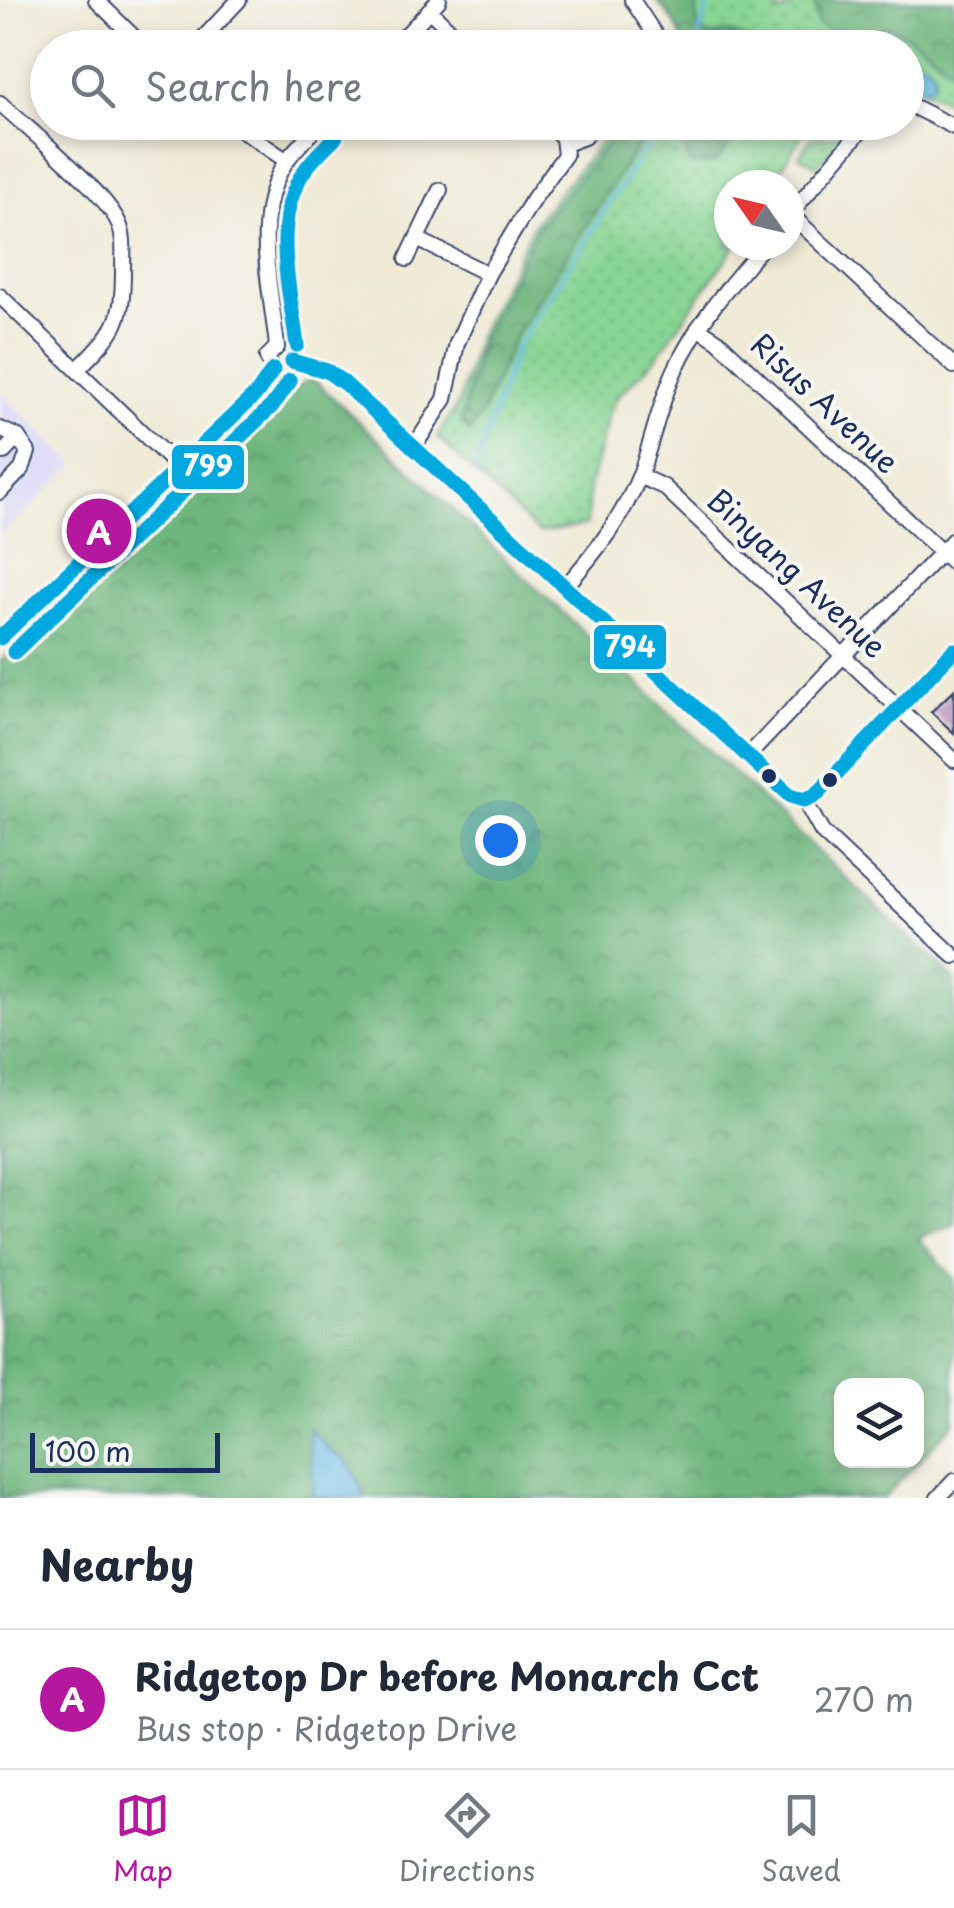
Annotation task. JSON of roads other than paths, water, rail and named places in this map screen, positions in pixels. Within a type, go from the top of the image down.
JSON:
[{"type":"street","points":[[96,0],[126,30]]},
{"type":"street","points":[[211,30],[239,0]]},
{"type":"street","points":[[632,0],[652,30]]},
{"type":"street","points":[[411,30],[434,5],[454,30]]},
{"type":"street","points":[[0,103],[30,132]]},
{"type":"street","points":[[924,112],[954,127]]},
{"type":"street","points":[[39,140],[108,206],[121,230],[120,318],[106,340],[77,370]]},
{"type":"street","points":[[256,140],[287,161]]},
{"type":"street","points":[[292,361],[285,370],[273,370],[268,365],[267,357],[277,347],[266,218],[270,195],[287,161],[306,140]]},
{"type":"street","points":[[414,447],[445,399],[457,342],[488,274],[562,160],[565,144],[562,140]]},
{"type":"street","points":[[565,144],[576,140]]},
{"type":"street","points":[[804,197],[853,140]]},
{"type":"street","points":[[407,260],[440,190]]},
{"type":"street","points":[[804,228],[954,366]]},
{"type":"street","points":[[417,238],[488,274]]},
{"type":"street","points":[[566,587],[614,526],[639,476],[668,386],[698,328],[752,260]]},
{"type":"street","points":[[0,296],[179,468]]},
{"type":"street","name":"Risus Avenue","points":[[698,328],[718,341],[954,564]]},
{"type":"street","points":[[277,347],[288,350],[292,361]]},
{"type":"street","points":[[292,361],[327,371],[791,796],[804,800],[816,795],[954,650]]},
{"type":"street","points":[[0,638],[258,392],[273,370]]},
{"type":"street","points":[[0,429],[18,437],[28,452],[27,461],[0,492]]},
{"type":"street","points":[[4,452],[18,437]]},
{"type":"street","name":"Binyang Avenue","points":[[639,476],[664,487],[954,760]]},
{"type":"street","points":[[746,757],[954,539]]},
{"type":"street","points":[[804,800],[822,832],[954,956]]},
{"type":"street","points":[[938,1498],[954,1481]]},
{"type":"water","points":[[924,63],[933,69],[934,83],[924,88]]},
{"type":"water","points":[[309,1428],[331,1452],[346,1460],[364,1498],[314,1498]]},
{"type":"waterway","points":[[701,30],[710,0]]},
{"type":"waterway","points":[[474,473],[516,348],[650,140]]},
{"type":"place","name":"Ridgetop Dr before Monarch Cct","points":[[99,531]]}]
